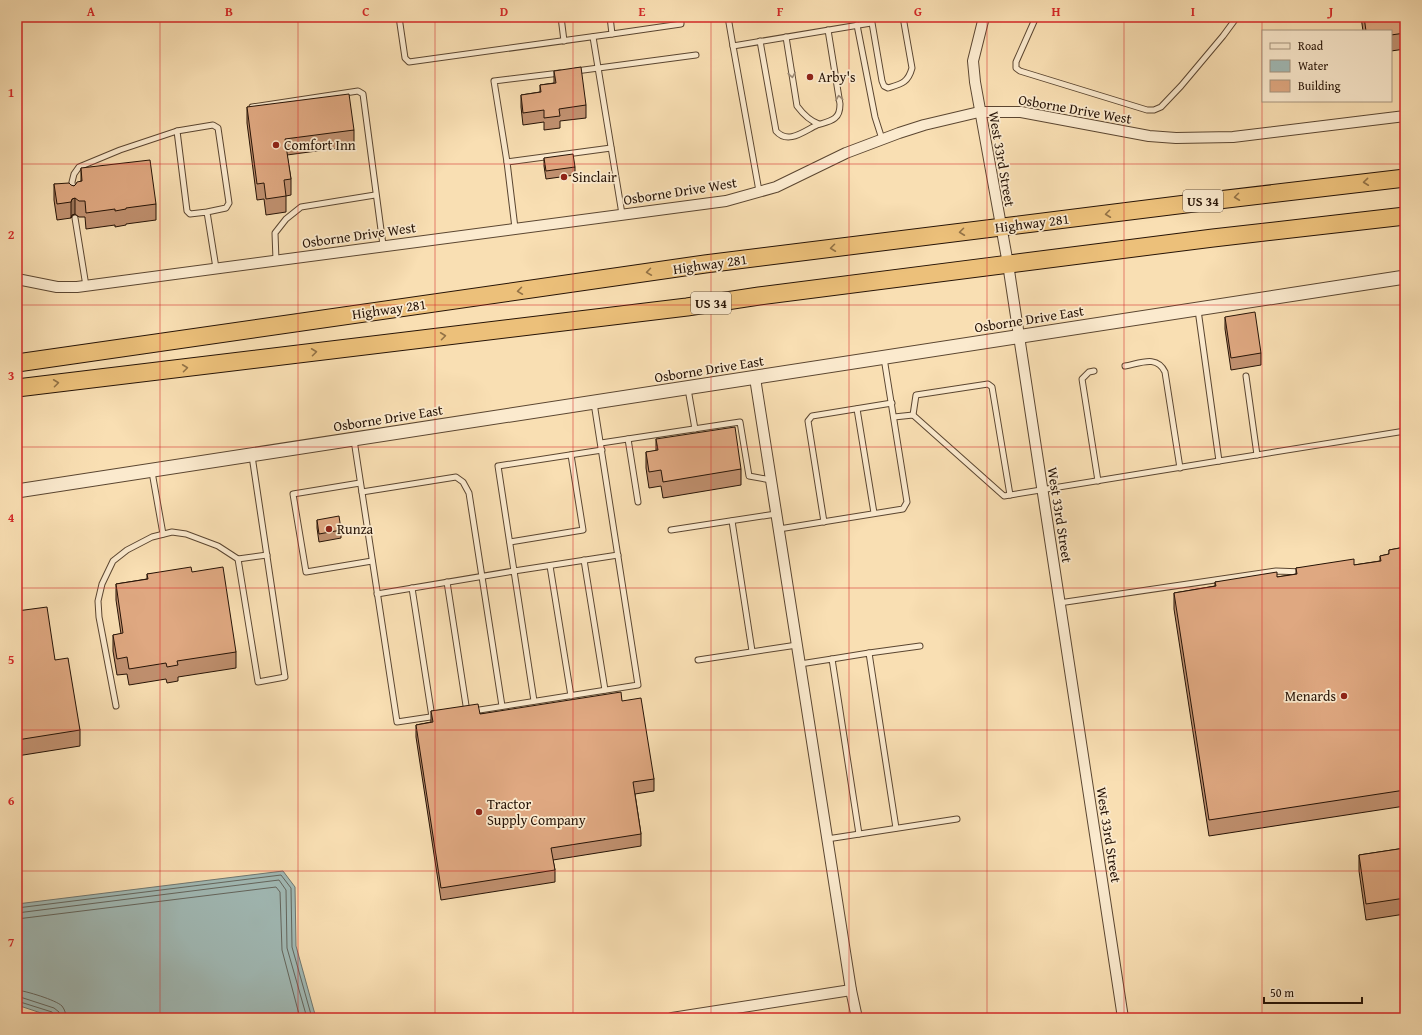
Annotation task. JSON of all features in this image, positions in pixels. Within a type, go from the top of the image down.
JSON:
[{"type":"highway","name":"Highway 281","points":[[17,363],[705,264],[1210,200],[1405,178]]},
{"type":"highway","name":"US 34","points":[[17,388],[679,308],[1213,238],[1405,216]]},
{"type":"street","name":"West 33rd Street","points":[[984,17],[973,61],[979,112],[1008,264],[1123,1018]]},
{"type":"street","name":"Osborne Drive West","points":[[17,279],[57,287],[86,286],[383,245],[726,201],[776,186],[846,153],[882,139],[924,125],[979,112],[1021,112],[1149,136],[1176,138],[1233,136],[1405,116]]},
{"type":"street","name":"Osborne Drive East","points":[[17,491],[1405,277]]},
{"type":"street","points":[[755,378],[851,990],[857,1018]]},
{"type":"street","points":[[672,1018],[851,990]]},
{"type":"lane","points":[[399,17],[404,58],[409,62],[681,24],[682,17]]},
{"type":"lane","points":[[561,17],[564,41]]},
{"type":"lane","points":[[610,17],[612,34]]},
{"type":"lane","points":[[728,17],[759,191]]},
{"type":"lane","points":[[733,46],[857,25],[871,20],[882,81],[884,86],[888,88],[903,83],[910,76],[912,68],[903,17]]},
{"type":"lane","points":[[1036,17],[1016,62],[1016,68],[1028,74],[1147,110],[1154,110],[1161,107],[1181,86],[1237,17]]},
{"type":"lane","points":[[857,25],[875,117],[882,139]]},
{"type":"lane","points":[[760,41],[776,131],[787,138],[794,137],[819,124],[834,119],[840,108],[828,30]]},
{"type":"lane","points":[[786,36],[797,106],[814,123],[819,124]]},
{"type":"lane","points":[[593,37],[622,214]]},
{"type":"lane","points":[[515,228],[507,162],[494,81],[696,55]]},
{"type":"lane","points":[[252,107],[358,91],[362,94],[383,245]]},
{"type":"lane","points":[[73,198],[72,182],[74,174],[79,167],[120,150],[177,131],[213,125],[218,128],[229,203],[226,208],[190,214],[187,211],[177,131]]},
{"type":"lane","points":[[507,162],[611,148]]},
{"type":"lane","points":[[276,260],[275,233],[286,218],[301,207],[375,195]]},
{"type":"lane","points":[[207,212],[216,268]]},
{"type":"lane","points":[[75,218],[86,286]]},
{"type":"lane","points":[[1198,309],[1219,461]]},
{"type":"lane","points":[[779,530],[902,509],[907,502],[884,358]]},
{"type":"lane","points":[[1125,366],[1155,361],[1162,364],[1165,372],[1180,468]]},
{"type":"lane","points":[[1094,371],[1089,372],[1082,379],[1098,481]]},
{"type":"lane","points":[[1246,376],[1257,455]]},
{"type":"lane","points":[[912,414],[916,396],[988,384],[992,387],[1010,495]]},
{"type":"lane","points":[[688,388],[695,429]]},
{"type":"lane","points":[[460,713],[638,685],[594,402]]},
{"type":"lane","points":[[824,522],[808,421],[812,416],[892,403]]},
{"type":"lane","points":[[857,409],[874,513]]},
{"type":"lane","points":[[894,418],[912,414]]},
{"type":"lane","points":[[912,414],[1004,496],[1405,431]]},
{"type":"lane","points":[[601,443],[740,422],[749,476],[771,480]]},
{"type":"lane","points":[[628,439],[638,502]]},
{"type":"lane","points":[[354,440],[397,722],[446,715]]},
{"type":"lane","points":[[534,701],[498,466],[602,450]]},
{"type":"lane","points":[[238,559],[258,682],[285,677],[252,455]]},
{"type":"lane","points":[[510,542],[583,530],[571,455]]},
{"type":"lane","points":[[152,471],[163,534]]},
{"type":"lane","points":[[362,492],[456,477],[464,482],[469,493],[502,706]]},
{"type":"lane","points":[[360,483],[293,494],[306,572],[372,561]]},
{"type":"lane","points":[[671,530],[776,514]]},
{"type":"lane","points":[[732,521],[752,652]]},
{"type":"lane","points":[[116,706],[99,617],[98,601],[102,584],[113,561],[127,550],[152,537],[172,532],[186,534],[218,546],[238,559],[267,555]]},
{"type":"lane","points":[[377,594],[482,576],[618,556]]},
{"type":"lane","points":[[584,560],[605,690]]},
{"type":"lane","points":[[550,566],[571,696]]},
{"type":"lane","points":[[1059,603],[1276,571],[1311,571]]},
{"type":"lane","points":[[447,582],[467,712]]},
{"type":"lane","points":[[412,588],[432,717]]},
{"type":"lane","points":[[698,660],[797,645]]},
{"type":"lane","points":[[800,664],[920,646]]},
{"type":"lane","points":[[869,653],[896,828]]},
{"type":"lane","points":[[832,659],[858,834]]},
{"type":"lane","points":[[827,839],[957,819]]},
{"type":"water","points":[[283,871],[295,887],[296,946],[316,1018],[56,1018],[17,1005],[17,904]]},
{"type":"building","points":[[1364,17],[1403,17],[1405,33],[1392,35],[1392,30],[1366,30]]},
{"type":"building","points":[[581,67],[586,105],[559,109],[560,116],[544,118],[544,110],[523,113],[521,95],[541,92],[540,85],[556,83],[554,71]]},
{"type":"building","points":[[349,94],[354,130],[285,139],[291,179],[284,180],[286,196],[266,199],[264,183],[257,184],[247,107]]},
{"type":"building","points":[[573,154],[575,167],[546,171],[544,158]]},
{"type":"building","points":[[150,160],[156,204],[115,211],[115,209],[86,213],[85,201],[79,201],[75,198],[72,199],[71,202],[57,204],[54,184],[69,183],[74,186],[77,182],[82,181],[81,168]]},
{"type":"building","points":[[1255,312],[1261,353],[1231,358],[1225,317]]},
{"type":"building","points":[[735,427],[741,469],[663,482],[661,470],[649,472],[646,452],[658,450],[656,439]]},
{"type":"building","points":[[339,516],[341,530],[319,534],[317,520]]},
{"type":"building","points":[[1405,547],[1405,790],[1209,820],[1174,593],[1216,586],[1215,582],[1277,572],[1277,577],[1297,574],[1296,568],[1354,559],[1354,565],[1381,561],[1380,556],[1389,554],[1389,550]]},
{"type":"building","points":[[191,567],[192,572],[223,567],[236,652],[177,661],[178,665],[167,667],[166,663],[129,669],[127,657],[117,659],[113,635],[123,633],[116,584],[148,579],[147,574]]},
{"type":"building","points":[[47,607],[55,660],[68,658],[80,730],[17,740],[17,611]]},
{"type":"building","points":[[621,692],[622,701],[641,698],[654,779],[633,782],[641,834],[551,848],[555,870],[441,888],[416,725],[433,722],[431,711],[478,704],[480,714]]},
{"type":"building","points":[[1405,848],[1405,898],[1366,904],[1359,855]]},
{"type":"place","name":"Arby's","points":[[810,77]]},
{"type":"place","name":"Comfort Inn","points":[[276,145]]},
{"type":"place","name":"Sinclair","points":[[564,177]]},
{"type":"place","name":"Runza","points":[[329,529]]},
{"type":"place","name":"Menards","points":[[1344,696]]},
{"type":"place","name":"Tractor Supply Company","points":[[479,812]]}]
